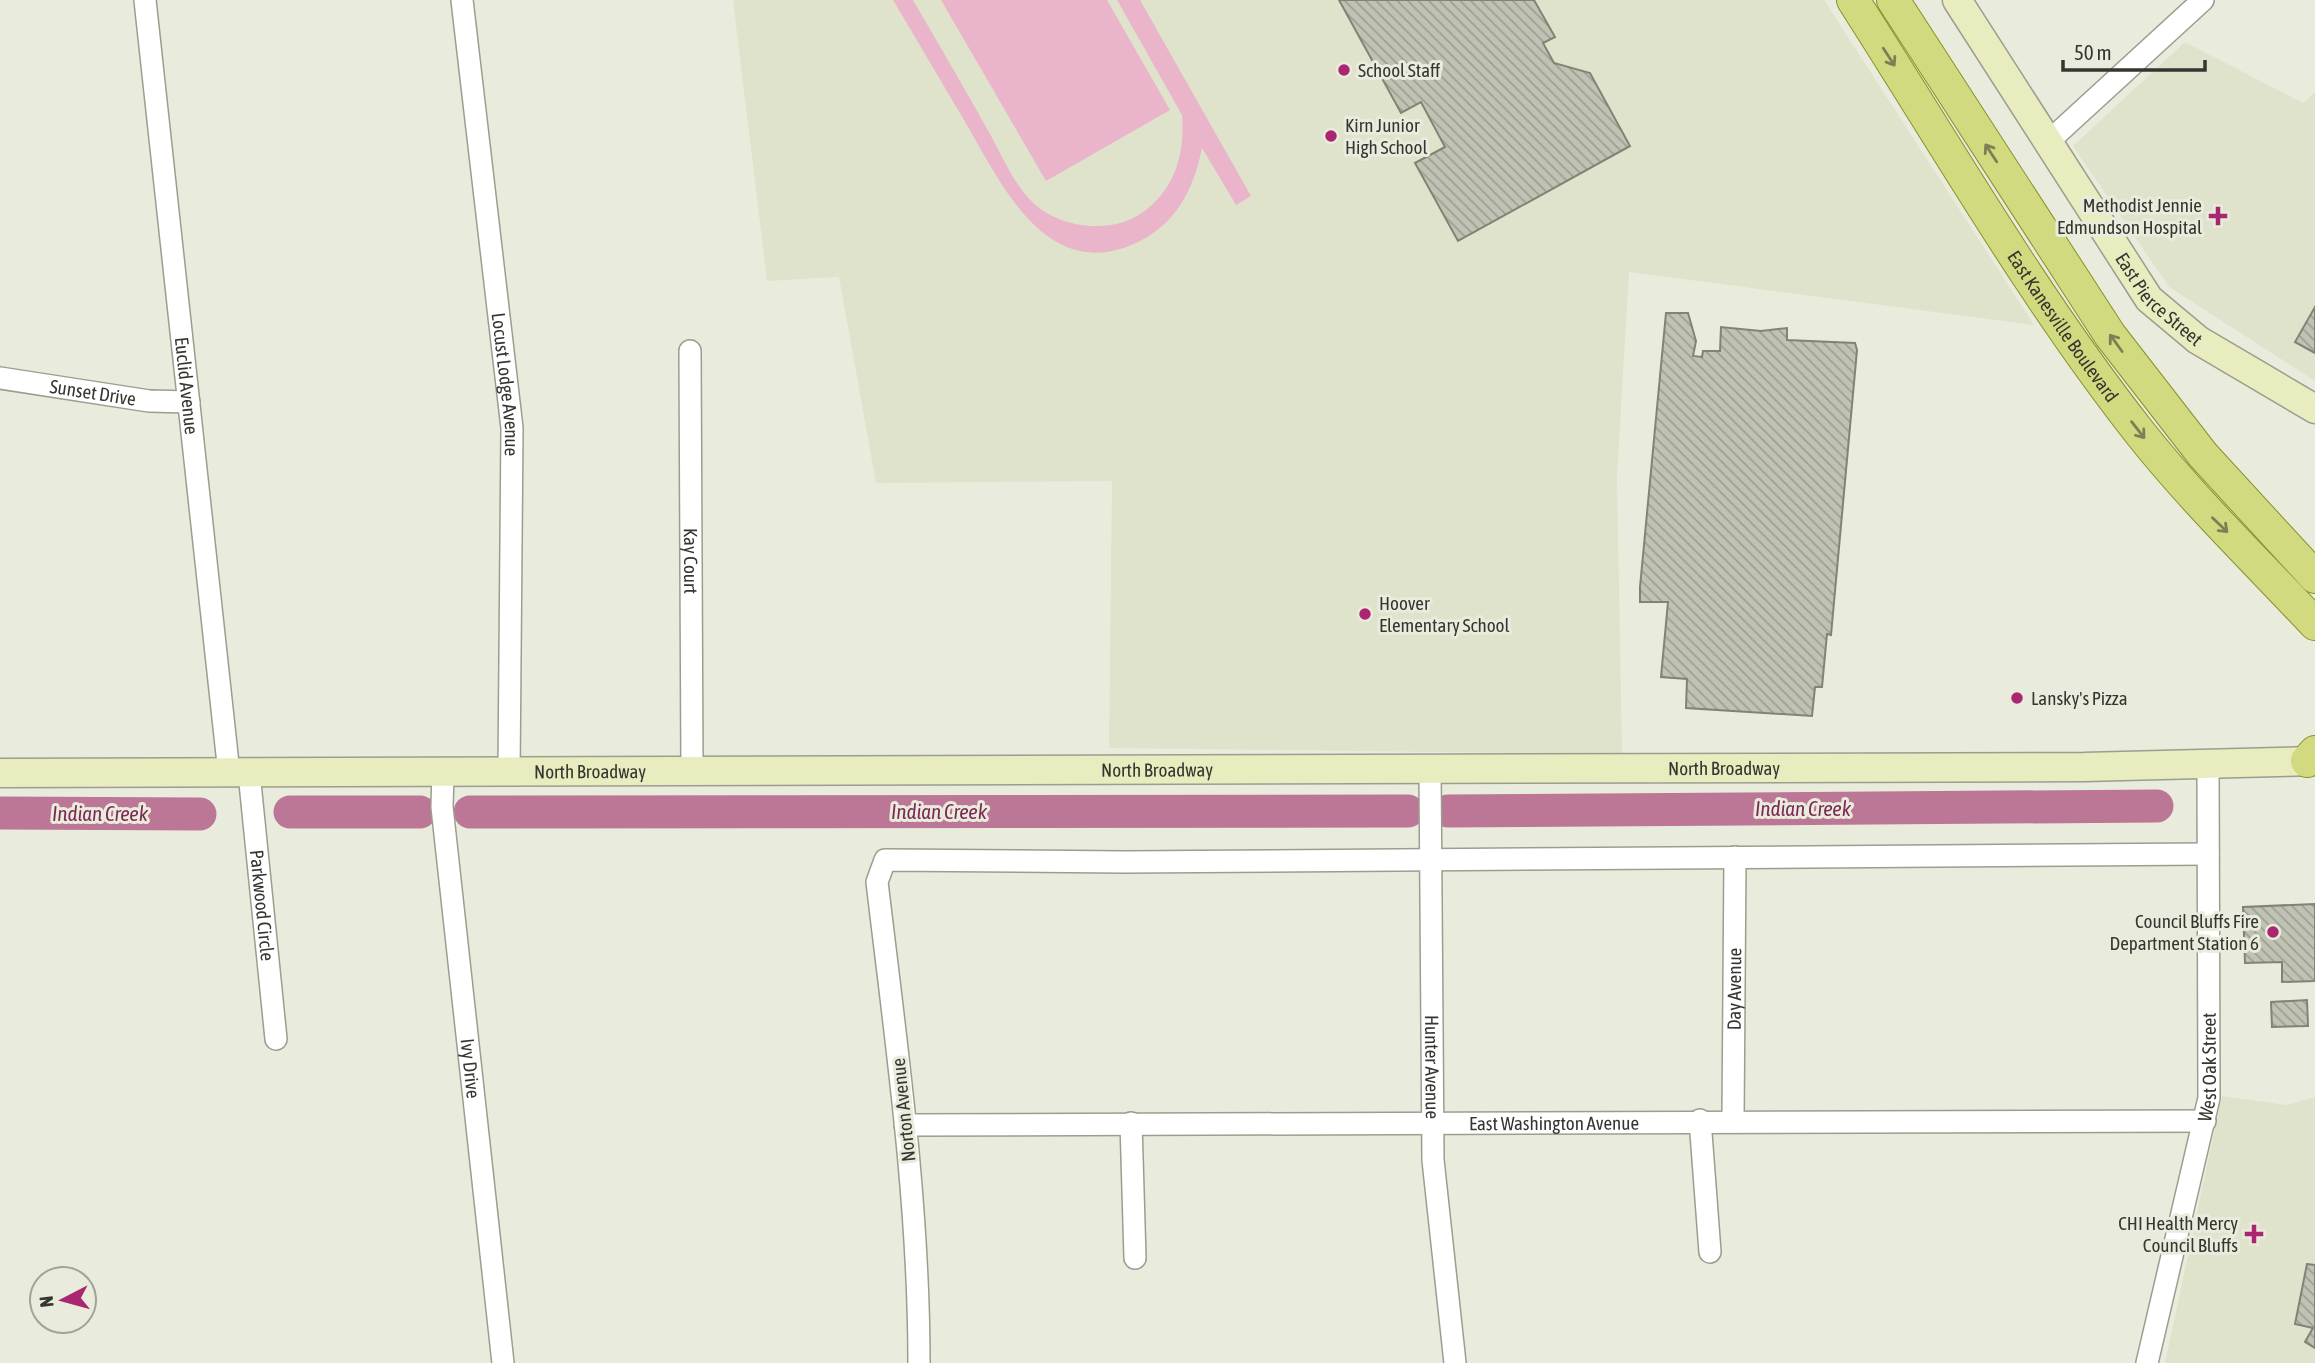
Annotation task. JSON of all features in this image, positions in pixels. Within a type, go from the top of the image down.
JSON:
[{"type":"main road","name":"East Kanesville Boulevard","points":[[1853,0],[2046,302],[2139,431],[2209,514],[2315,624]]},
{"type":"main road","name":"East Kanesville Boulevard","points":[[1893,0],[2110,335],[2203,455],[2315,577]]},
{"type":"main road","name":"East Pierce Street","points":[[1957,0],[2137,282],[2157,306],[2198,340],[2315,409]]},
{"type":"main road","name":"North Broadway","points":[[0,773],[2208,764],[2313,758]]},
{"type":"street","name":"Euclid Avenue","points":[[145,0],[189,401],[239,773]]},
{"type":"street","name":"Locust Lodge Avenue","points":[[462,0],[512,428],[509,772]]},
{"type":"street","points":[[2048,142],[2203,0]]},
{"type":"street","name":"Kay Court","points":[[690,351],[692,771]]},
{"type":"street","name":"Sunset Drive","points":[[0,378],[149,401],[189,401]]},
{"type":"street","name":"West Oak Street","points":[[2147,1363],[2205,1121],[2211,1078],[2208,764]]},
{"type":"street","name":"Hunter Avenue","points":[[1430,769],[1432,1121],[1435,1184],[1455,1363]]},
{"type":"street","name":"Ivy Drive","points":[[443,772],[442,807],[503,1363]]},
{"type":"street","name":"Parkwood Circle","points":[[239,773],[276,1039]]},
{"type":"street","points":[[1431,860],[2208,854]]},
{"type":"street","name":"Day Avenue","points":[[1733,1120],[1735,857]]},
{"type":"street","name":"Norton Avenue","points":[[919,1363],[919,1271],[877,882],[885,860],[1431,860]]},
{"type":"street","points":[[1700,1120],[1710,1252]]},
{"type":"street","name":"East Washington Avenue","points":[[905,1125],[1700,1120],[2205,1121]]},
{"type":"street","points":[[1131,1123],[1135,1258]]},
{"type":"shaded area","name":"Kirn Junior High School","points":[[733,0],[1824,0],[2034,325],[1629,272],[1617,476],[1622,754],[1109,748],[1112,481],[876,483],[839,277],[767,281]]},
{"type":"shaded area","points":[[893,0],[913,0],[1025,194],[1037,206],[1066,222],[1100,226],[1117,224],[1146,210],[1165,190],[1180,155],[1182,115],[1117,0],[1140,0],[1251,196],[1236,205],[1202,148],[1188,192],[1172,217],[1149,236],[1134,244],[1102,252],[1075,250],[1050,238],[1029,220],[993,171]]},
{"type":"shaded area","points":[[941,0],[1107,0],[1170,110],[1046,181]]},
{"type":"shaded area","name":"Methodist Jennie Edmundson Hospital","points":[[2185,42],[2303,103],[2315,92],[2315,381],[2169,287],[2073,146]]},
{"type":"shaded area","name":"CHI Health Mercy Council Bluffs","points":[[2222,1096],[2287,1105],[2315,1097],[2315,1363],[2165,1363]]},
{"type":"building","name":"Kirn Junior High School","points":[[1339,0],[1534,0],[1555,37],[1543,43],[1554,63],[1590,73],[1630,146],[1458,241],[1415,163],[1445,147],[1421,102],[1401,113]]},
{"type":"building","points":[[2315,307],[2315,353],[2295,342]]},
{"type":"building","points":[[1666,313],[1688,313],[1696,341],[1693,356],[1702,357],[1703,351],[1720,351],[1721,327],[1761,331],[1787,328],[1787,340],[1855,343],[1857,350],[1831,635],[1827,634],[1822,687],[1815,687],[1812,716],[1686,708],[1687,679],[1661,677],[1668,602],[1640,602],[1640,587]]},
{"type":"building","points":[[2315,904],[2315,981],[2282,982],[2282,962],[2245,963],[2243,907]]},
{"type":"building","points":[[2307,1000],[2308,1026],[2272,1027],[2271,1002]]},
{"type":"building","points":[[2307,1264],[2315,1265],[2315,1348],[2305,1342],[2313,1328],[2295,1324]]},
{"type":"waterway","name":"Indian Creek","points":[[1448,811],[2157,806]]},
{"type":"waterway","name":"Indian Creek","points":[[470,812],[1408,811]]},
{"type":"waterway","name":"Indian Creek","points":[[290,812],[420,812]]},
{"type":"waterway","name":"Indian Creek","points":[[0,813],[200,814]]},
{"type":"place","name":"School Staff","points":[[1344,70]]},
{"type":"place","name":"Kirn Junior High School","points":[[1331,136]]},
{"type":"place","name":"Methodist Jennie Edmundson Hospital","points":[[2218,216]]},
{"type":"place","name":"Hoover Elementary School","points":[[1365,614]]},
{"type":"place","name":"Lansky's Pizza","points":[[2017,698]]},
{"type":"place","name":"Council Bluffs Fire Department Station 6","points":[[2273,932]]},
{"type":"place","name":"CHI Health Mercy Council Bluffs","points":[[2254,1234]]}]
